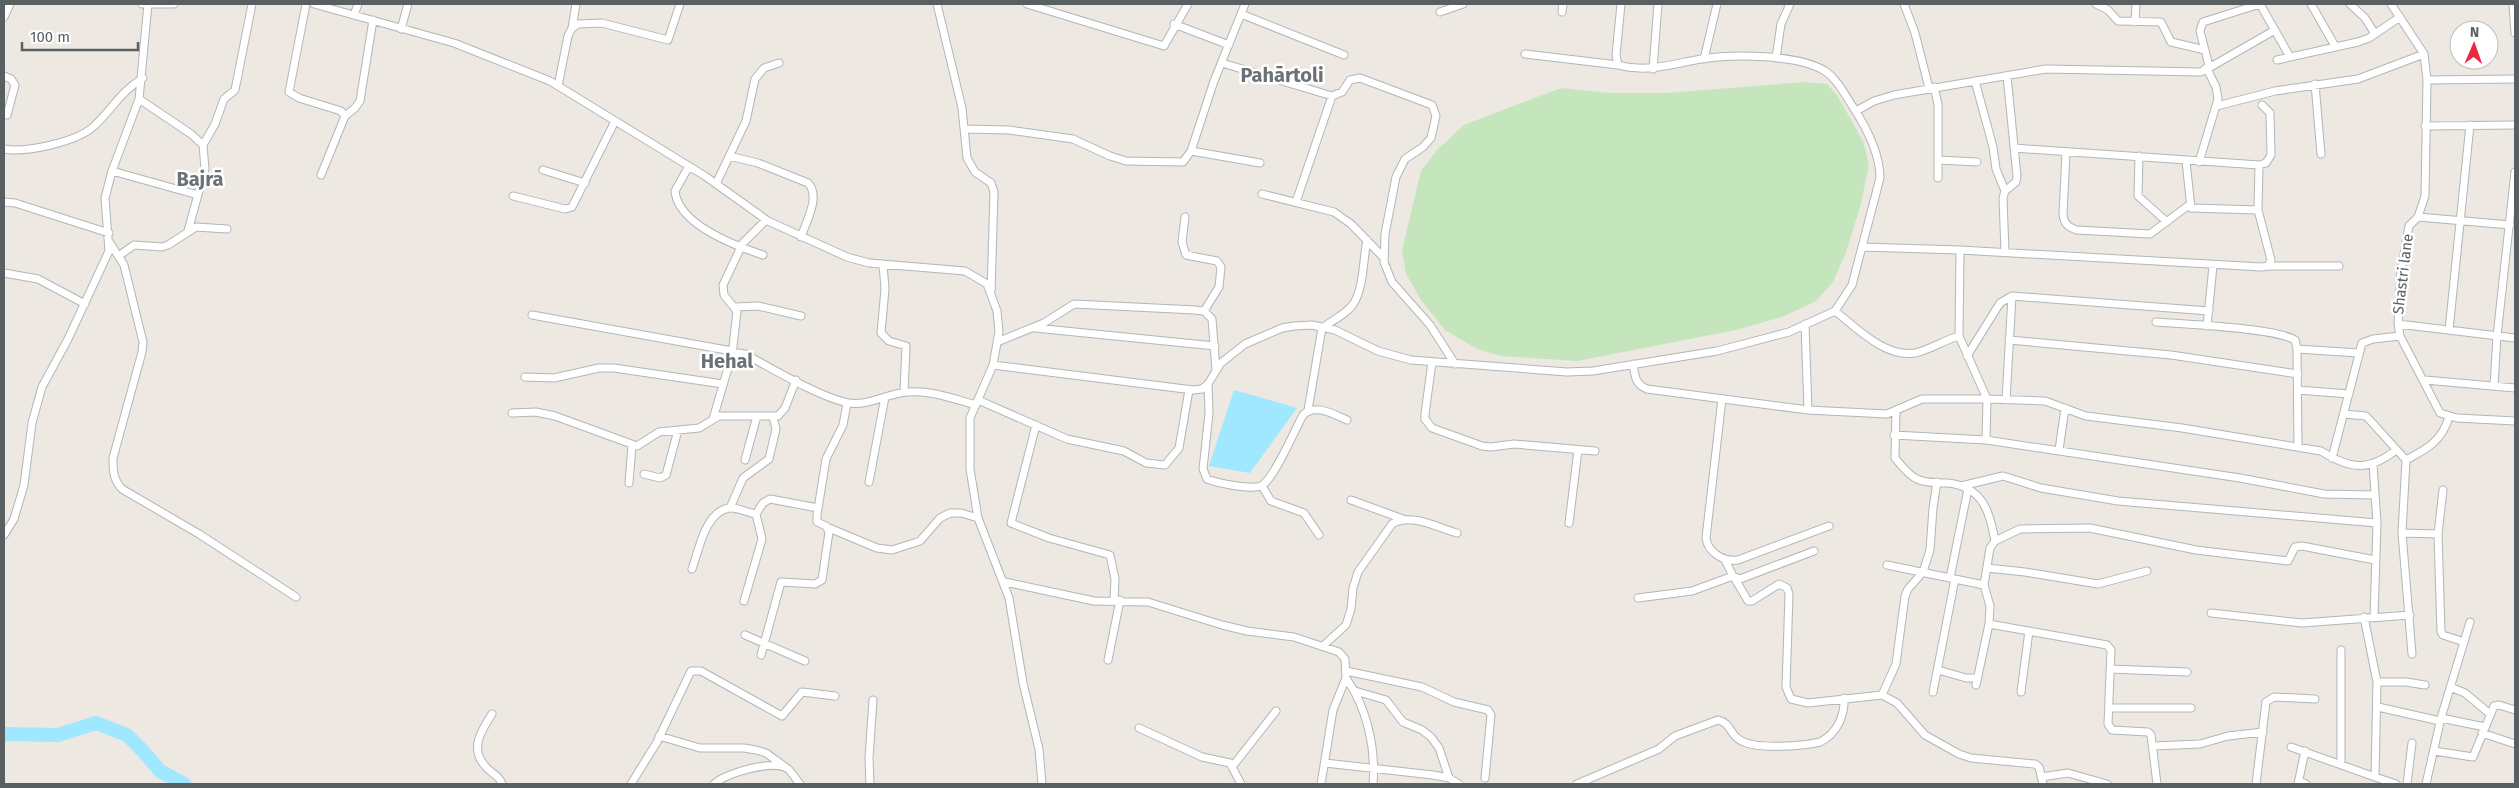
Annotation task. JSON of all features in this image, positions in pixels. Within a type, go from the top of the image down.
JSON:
[{"type":"street","points":[[4,17],[10,4]]},
{"type":"street","points":[[142,4],[174,4]]},
{"type":"street","points":[[4,535],[14,519],[24,485],[31,429],[42,387],[106,260],[110,243],[104,206],[112,171],[139,99],[143,78],[148,4]]},
{"type":"street","points":[[203,145],[215,124],[224,99],[235,90],[252,4]]},
{"type":"street","points":[[306,4],[289,92],[298,98],[341,111],[345,116]]},
{"type":"street","points":[[314,4],[373,20],[521,68],[558,86],[689,166],[766,220],[847,257],[883,264],[965,271],[987,284],[999,325],[993,365],[968,428],[970,469],[978,518],[1005,582],[1015,623],[1023,683],[1039,749],[1042,784]]},
{"type":"street","points":[[354,15],[358,4]]},
{"type":"street","points":[[401,29],[408,4]]},
{"type":"street","points":[[558,86],[576,4]]},
{"type":"street","points":[[572,28],[578,24],[602,23],[668,40],[680,4]]},
{"type":"street","points":[[937,4],[962,108],[969,166],[991,184],[994,192],[991,294]]},
{"type":"street","points":[[1027,4],[1164,46],[1174,24],[1188,4]]},
{"type":"street","points":[[965,129],[1009,130],[1073,139],[1110,156],[1126,160],[1183,162],[1191,151],[1222,63],[1246,4]]},
{"type":"street","points":[[1440,12],[1463,4]]},
{"type":"street","points":[[1562,12],[1563,4]]},
{"type":"street","points":[[1618,65],[1616,55],[1621,4]]},
{"type":"street","points":[[1653,69],[1658,4]]},
{"type":"street","points":[[1704,59],[1718,4]]},
{"type":"street","points":[[1776,58],[1781,24],[1790,4]]},
{"type":"street","points":[[1904,4],[1938,104],[1938,178]]},
{"type":"street","points":[[2096,4],[2108,10],[2118,21],[2161,22],[2170,42],[2205,50]]},
{"type":"street","points":[[2135,22],[2136,4]]},
{"type":"street","points":[[2199,162],[2217,106],[2216,87],[2208,69],[2209,63],[2200,31],[2203,22],[2260,4],[2290,57]]},
{"type":"street","points":[[2311,4],[2335,46]]},
{"type":"street","points":[[2350,4],[2365,18],[2375,34]]},
{"type":"street","name":"Shastri lane","points":[[2392,4],[2424,54],[2427,80],[2425,196],[2418,217],[2409,226],[2401,271],[2398,324],[2400,336],[2425,380],[2440,412],[2449,417]]},
{"type":"street","points":[[2512,4],[2515,33]]},
{"type":"street","points":[[1241,14],[1344,55]]},
{"type":"street","points":[[2277,60],[2358,42],[2375,34],[2400,17]]},
{"type":"street","points":[[321,175],[345,116],[360,101],[373,20]]},
{"type":"street","points":[[1174,24],[1229,45]]},
{"type":"street","points":[[1856,111],[1874,101],[1932,88],[2046,69],[2201,72],[2275,30]]},
{"type":"street","points":[[993,365],[1189,390],[1202,389],[1208,384],[1216,370],[1227,357],[1245,344],[1282,328],[1312,325],[1335,330],[1395,356],[1455,364],[1567,372],[1593,371],[1737,347],[1789,332],[1835,311],[1852,285],[1880,178],[1880,167],[1878,158],[1856,111],[1840,87],[1826,71],[1795,61],[1752,56],[1704,59],[1653,69],[1525,54]]},
{"type":"street","points":[[2217,106],[2275,91],[2358,79],[2424,54]]},
{"type":"street","points":[[716,184],[746,121],[755,79],[764,68],[779,63]]},
{"type":"street","points":[[1222,63],[1332,96],[1342,92],[1350,80],[1360,78],[1427,102],[1435,110],[1436,116],[1428,142],[1410,153],[1399,167],[1385,234],[1384,258],[1392,282],[1437,334],[1455,364]]},
{"type":"street","points":[[4,76],[11,79],[15,85],[7,115]]},
{"type":"street","points":[[2004,192],[2016,182],[2007,76]]},
{"type":"street","points":[[4,149],[21,150],[79,136],[99,121],[124,91],[143,78]]},
{"type":"street","points":[[2427,80],[2515,78]]},
{"type":"street","points":[[1974,81],[1993,147],[1996,169],[2004,192],[2005,252]]},
{"type":"street","points":[[2315,84],[2321,154]]},
{"type":"street","points":[[1296,202],[1332,96]]},
{"type":"street","points":[[139,99],[191,134],[203,145],[206,161],[188,231]]},
{"type":"street","points":[[2014,148],[2259,165],[2266,163],[2271,155],[2270,113],[2262,105]]},
{"type":"street","points":[[513,196],[569,209],[615,121]]},
{"type":"street","points":[[2449,330],[2470,125]]},
{"type":"street","points":[[2425,126],[2515,125]]},
{"type":"street","points":[[1191,151],[1260,163]]},
{"type":"street","points":[[2066,152],[2063,214],[2065,224],[2070,228],[2150,234],[2189,205]]},
{"type":"street","points":[[729,156],[768,166],[808,183],[812,187],[814,199],[800,237]]},
{"type":"street","points":[[2139,156],[2138,196],[2167,222]]},
{"type":"street","points":[[1938,160],[1977,162]]},
{"type":"street","points":[[2186,161],[2189,205]]},
{"type":"street","points":[[2259,165],[2258,210],[2270,252],[2268,266]]},
{"type":"street","points":[[689,166],[675,191],[679,204],[710,234],[763,255]]},
{"type":"street","points":[[543,170],[584,183]]},
{"type":"street","points":[[112,171],[198,195]]},
{"type":"street","points":[[2494,386],[2497,336],[2512,242],[2510,225],[2515,172]]},
{"type":"street","points":[[1262,194],[1334,212],[1350,224],[1384,258]]},
{"type":"street","points":[[4,202],[16,203],[109,233]]},
{"type":"street","points":[[2189,205],[2195,209],[2258,210]]},
{"type":"street","points":[[1185,217],[1182,242],[1186,255],[1216,261],[1221,267],[1219,287],[1204,312]]},
{"type":"street","points":[[2418,217],[2510,225]]},
{"type":"street","points":[[713,419],[732,354],[737,317],[735,307],[724,295],[723,285],[740,247],[766,220]]},
{"type":"street","points":[[120,255],[134,245],[162,247],[188,231],[203,227],[227,229]]},
{"type":"street","points":[[1308,410],[1322,328],[1348,310],[1354,302],[1358,291],[1366,240]]},
{"type":"street","points":[[110,243],[120,255],[124,265],[143,342],[114,458],[115,482],[122,489],[199,534],[296,597]]},
{"type":"street","points":[[1862,247],[2005,252],[2248,268],[2268,266],[2339,266]]},
{"type":"street","points":[[1960,250],[1959,336],[1987,399],[1986,440]]},
{"type":"street","points":[[883,264],[884,290],[881,333],[889,341],[906,346],[904,392]]},
{"type":"street","points":[[2207,326],[2213,266]]},
{"type":"street","points":[[4,273],[38,279],[85,304]]},
{"type":"street","points":[[1967,356],[2000,303],[2012,296],[2209,311]]},
{"type":"street","points":[[2006,400],[2012,296]]},
{"type":"street","points":[[997,342],[1051,318],[1067,306],[1082,303],[1204,312],[1212,319],[1216,370]]},
{"type":"street","points":[[735,307],[758,306],[801,316]]},
{"type":"street","points":[[1835,311],[1881,346],[1896,352],[1915,353],[1959,336]]},
{"type":"street","points":[[532,315],[732,354],[745,354],[847,403],[868,402],[904,392],[926,392],[977,402],[1067,439],[1124,451],[1146,463],[1165,465],[1179,448],[1189,390]]},
{"type":"street","points":[[2156,322],[2207,326],[2290,337],[2295,340],[2298,349],[2298,447]]},
{"type":"street","points":[[1805,324],[1808,410]]},
{"type":"street","points":[[2398,324],[2515,338]]},
{"type":"street","points":[[1032,327],[1214,346]]},
{"type":"street","points":[[2332,458],[2359,353],[2365,342],[2373,339],[2400,336]]},
{"type":"street","points":[[2009,340],[2171,355],[2298,374]]},
{"type":"street","points":[[2298,349],[2359,353]]},
{"type":"street","points":[[1432,362],[1425,414],[1425,419],[1432,428],[1492,447],[1514,444],[1595,452]]},
{"type":"street","points":[[1633,364],[1636,379],[1640,386],[1647,389],[1808,410],[1887,414],[1922,400],[1987,399],[2045,401],[2086,416],[2182,428],[2298,447],[2321,452],[2348,465],[2373,464],[2382,461],[2396,450]]},
{"type":"street","points":[[525,377],[554,378],[605,367],[724,384]]},
{"type":"street","points":[[512,413],[536,412],[555,416],[638,446],[659,432],[699,428],[713,419],[724,415],[773,417],[783,413],[796,380]]},
{"type":"street","points":[[2425,380],[2515,388]]},
{"type":"street","points":[[1208,384],[1209,414],[1204,474],[1207,479],[1215,482],[1253,487],[1262,486],[1272,474],[1303,415],[1308,410],[1316,408],[1347,420]]},
{"type":"street","points":[[2298,390],[2350,394]]},
{"type":"street","points":[[869,482],[885,397]]},
{"type":"street","points":[[1722,399],[1706,538],[1709,549],[1726,560],[1738,560],[1829,526]]},
{"type":"street","points":[[847,403],[843,425],[826,459],[818,508],[818,522],[877,548],[892,550],[920,541],[940,518],[950,514],[961,513],[978,518]]},
{"type":"street","points":[[2059,450],[2065,408]]},
{"type":"street","points":[[1896,410],[1895,458],[1917,479],[1965,488],[1986,506],[1990,514],[1995,540]]},
{"type":"street","points":[[2344,414],[2366,416],[2406,460],[2402,534],[2412,654]]},
{"type":"street","points":[[745,460],[757,416]]},
{"type":"street","points":[[730,508],[743,478],[769,459],[776,429],[773,417]]},
{"type":"street","points":[[2406,460],[2432,446],[2440,438],[2449,417],[2515,421]]},
{"type":"street","points":[[1036,425],[1011,523],[1049,538],[1110,555],[1117,601],[1108,660]]},
{"type":"street","points":[[644,474],[660,478],[666,475],[678,430]]},
{"type":"street","points":[[1894,435],[1986,440],[2059,450],[2324,494],[2375,495]]},
{"type":"street","points":[[629,483],[632,445]]},
{"type":"street","points":[[1569,523],[1578,450]]},
{"type":"street","points":[[2373,464],[2377,523],[2374,616]]},
{"type":"street","points":[[1965,488],[2003,476],[2041,488],[2118,501],[2377,523]]},
{"type":"street","points":[[1882,695],[1896,664],[1905,596],[1908,589],[1924,572],[1930,550],[1932,508],[1937,482]]},
{"type":"street","points":[[1262,486],[1271,501],[1304,513],[1320,535]]},
{"type":"street","points":[[1933,692],[1953,578],[1965,488]]},
{"type":"street","points":[[2443,490],[2438,534],[2441,632],[2443,635],[2464,642]]},
{"type":"street","points":[[744,601],[762,539],[756,514],[763,503],[770,500],[818,508]]},
{"type":"street","points":[[1351,500],[1404,519],[1457,533]]},
{"type":"street","points":[[692,569],[708,526],[716,515],[730,508],[756,514]]},
{"type":"street","points":[[1323,646],[1349,618],[1358,572],[1392,524],[1404,519]]},
{"type":"street","points":[[762,655],[781,582],[820,584],[829,528]]},
{"type":"street","points":[[1938,670],[1977,682],[1989,624],[1990,606],[1984,585],[1990,548],[1995,540],[2020,529],[2090,528],[2196,550],[2265,559],[2288,561],[2295,547],[2302,546],[2375,560]]},
{"type":"street","points":[[2402,534],[2438,534]]},
{"type":"street","points":[[1638,598],[1692,591],[1734,578],[1740,579],[1814,551]]},
{"type":"street","points":[[1726,560],[1748,601],[1756,600],[1779,584],[1787,588],[1789,594],[1786,686],[1791,699],[1808,703],[1882,695],[1897,703],[1916,727],[1946,748],[1971,758],[2035,764],[2038,767],[2042,781],[2068,772],[2107,784]]},
{"type":"street","points":[[1887,565],[1984,585]]},
{"type":"street","points":[[1987,568],[2098,584],[2147,571]]},
{"type":"street","points":[[1005,582],[1094,601],[1148,602],[1247,631],[1294,638],[1339,652],[1345,659],[1346,675],[1333,710],[1321,784]]},
{"type":"street","points":[[2212,613],[2302,623],[2374,616],[2410,615]]},
{"type":"street","points":[[2364,617],[2377,682],[2378,707],[2375,777]]},
{"type":"street","points":[[2426,784],[2440,720],[2470,622]]},
{"type":"street","points":[[1989,624],[2107,644],[2111,650],[2108,724],[2112,730],[2148,732],[2151,735],[2154,746],[2157,784]]},
{"type":"street","points":[[2021,692],[2029,631]]},
{"type":"street","points":[[745,635],[804,661]]},
{"type":"street","points":[[2340,650],[2341,764]]},
{"type":"street","points":[[2110,669],[2187,672]]},
{"type":"street","points":[[631,784],[660,736],[687,676],[695,670],[702,671],[782,716],[802,692],[835,696]]},
{"type":"street","points":[[1346,675],[1355,691],[1370,739],[1374,768],[1373,784]]},
{"type":"street","points":[[1346,675],[1422,687],[1454,702],[1488,710],[1491,715],[1485,778]]},
{"type":"street","points":[[2377,682],[2406,682],[2425,685]]},
{"type":"street","points":[[2450,687],[2465,693],[2490,714]]},
{"type":"street","points":[[1355,691],[1386,700],[1403,722],[1422,730],[1431,737],[1439,748],[1449,778]]},
{"type":"street","points":[[1577,784],[1659,750],[1675,736],[1718,720],[1728,725],[1740,740],[1748,743],[1763,746],[1820,742],[1826,739],[1841,721],[1845,710],[1844,698]]},
{"type":"street","points":[[2256,784],[2266,702],[2269,698],[2315,699]]},
{"type":"street","points":[[870,784],[869,758],[873,700]]},
{"type":"street","points":[[2434,751],[2473,757],[2494,706],[2515,710]]},
{"type":"street","points":[[2378,707],[2483,730],[2515,744]]},
{"type":"street","points":[[2109,708],[2191,708]]},
{"type":"street","points":[[1232,767],[1276,711]]},
{"type":"street","points":[[492,714],[478,738],[477,751],[486,767],[498,776],[502,784]]},
{"type":"street","points":[[1139,728],[1202,757],[1229,763],[1241,784]]},
{"type":"street","points":[[2154,746],[2200,744],[2228,736],[2263,732]]},
{"type":"street","points":[[660,736],[700,748],[744,748],[766,753],[788,769],[800,784]]},
{"type":"street","points":[[2407,784],[2412,744]]},
{"type":"street","points":[[2291,747],[2396,784]]},
{"type":"street","points":[[2301,783],[2305,751]]},
{"type":"street","points":[[1325,763],[1449,778],[1459,784]]},
{"type":"street","points":[[714,784],[727,775],[748,770],[774,766],[788,769]]},
{"type":"green space","points":[[1804,82],[1827,84],[1837,95],[1863,141],[1869,164],[1861,204],[1846,252],[1833,282],[1816,301],[1782,317],[1736,330],[1577,361],[1501,356],[1477,349],[1445,330],[1421,300],[1406,274],[1402,250],[1421,171],[1437,150],[1464,125],[1561,88],[1609,93],[1667,93]]},
{"type":"water","points":[[1234,390],[1297,408],[1250,473],[1209,466]]},
{"type":"waterway","points":[[4,734],[58,735],[96,723],[127,735],[160,771],[184,784]]},
{"type":"district","name":"Pahārtoli","points":[[1282,75]]},
{"type":"district","name":"Bajrā","points":[[200,179]]},
{"type":"district","name":"Hehal","points":[[727,361]]}]
